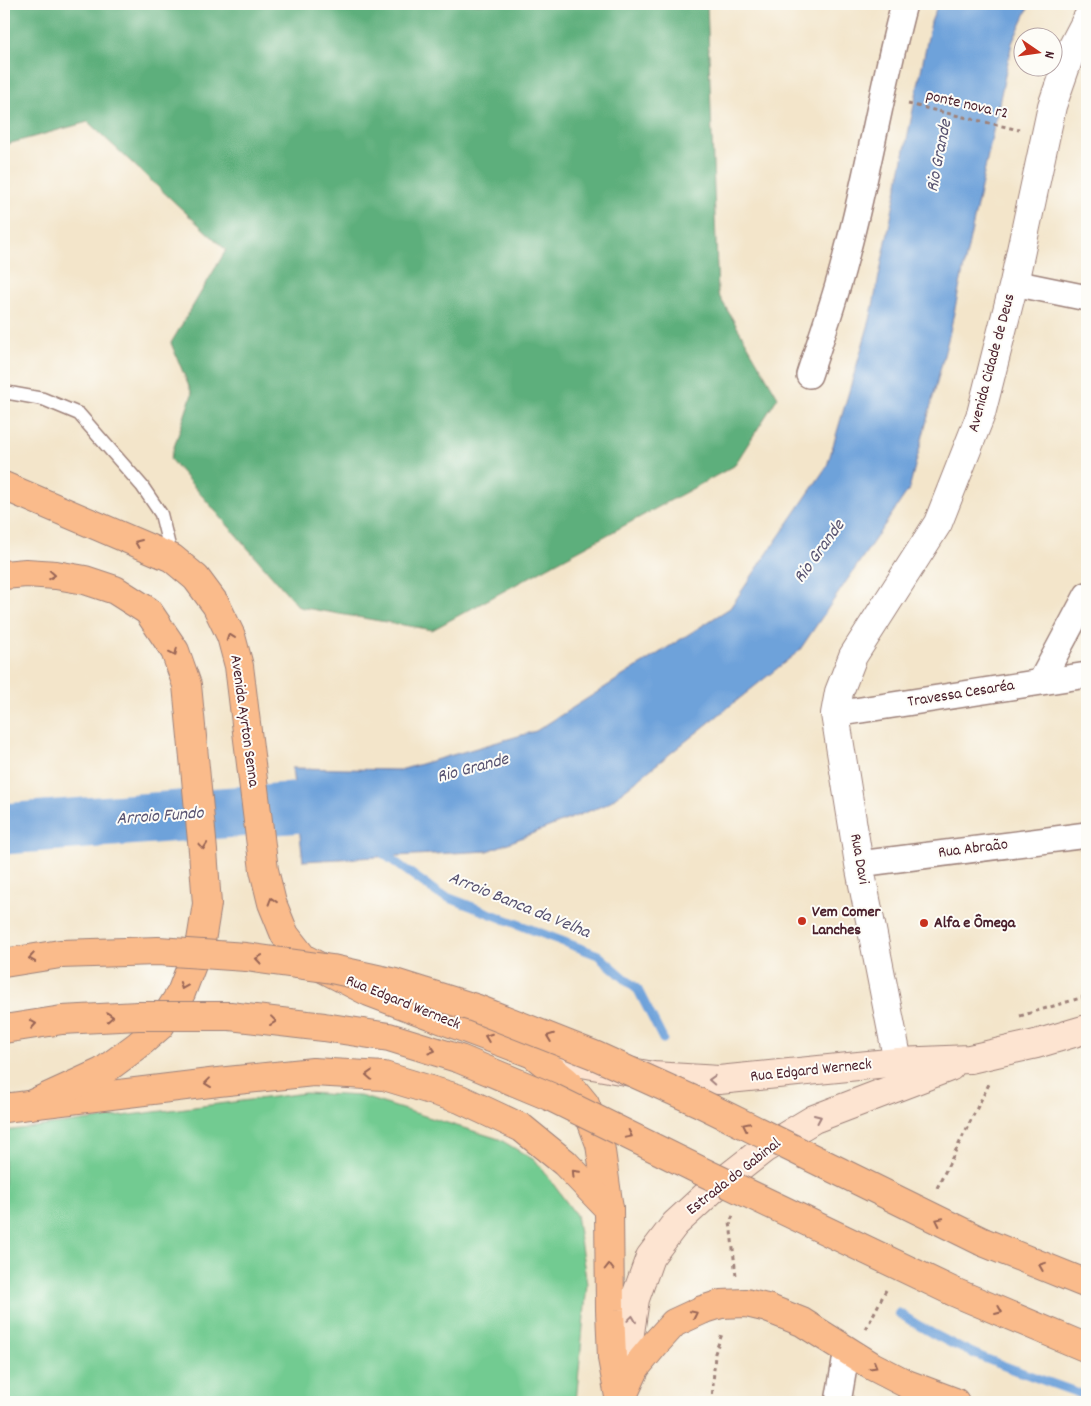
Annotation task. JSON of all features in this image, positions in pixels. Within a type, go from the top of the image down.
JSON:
[{"type":"highway","name":"Avenida Ayrton Senna","points":[[4,486],[172,558],[196,578],[216,605],[231,636],[239,666],[264,870],[272,903],[285,935],[303,958]]},
{"type":"highway","points":[[4,575],[56,575],[85,580],[115,590],[148,611],[175,651],[186,684],[207,904],[201,940],[181,993],[160,1026],[102,1072],[30,1105]]},
{"type":"highway","points":[[4,962],[60,954],[158,951],[246,957],[332,970],[395,983],[475,1008],[594,1055],[698,1102],[983,1242],[1087,1284]]},
{"type":"highway","name":"Rua Edgard Werneck","points":[[303,958],[370,992],[533,1054],[566,1081],[585,1104],[600,1144],[609,1209]]},
{"type":"highway","points":[[4,1029],[62,1020],[138,1016],[230,1016],[389,1037],[460,1058],[551,1097],[697,1170],[954,1292],[1087,1348]]},
{"type":"highway","points":[[4,1108],[313,1072],[384,1076],[460,1099],[522,1128],[566,1163],[609,1209],[612,1358],[620,1402]]},
{"type":"highway","points":[[620,1402],[636,1367],[674,1323],[721,1304],[746,1303],[767,1308],[802,1322],[907,1384],[954,1402]]},
{"type":"main road","name":"Rua Edgard Werneck","points":[[533,1054],[600,1068],[653,1076],[719,1080],[898,1062],[970,1059],[1036,1044],[1087,1029]]},
{"type":"main road","name":"Estrada do Gabinal","points":[[620,1402],[635,1299],[650,1257],[676,1224],[713,1189],[764,1149],[814,1119],[970,1059]]},
{"type":"street","points":[[809,376],[847,253],[904,4]]},
{"type":"street","name":"Avenida Cidade de Deus","points":[[835,714],[839,692],[853,656],[938,523],[981,414],[1014,283],[1052,106],[1070,55],[1087,19]]},
{"type":"street","points":[[1014,283],[1087,298]]},
{"type":"street","points":[[1040,681],[1087,595]]},
{"type":"street","name":"Travessa Cesaréa","points":[[835,714],[1087,675]]},
{"type":"street","name":"Rua Davi","points":[[835,714],[859,864],[898,1062]]},
{"type":"street","name":"Rua Abraão","points":[[859,864],[1087,835]]},
{"type":"street","points":[[838,1402],[847,1350]]},
{"type":"street","points":[[907,1384],[934,1402]]},
{"type":"lane","points":[[4,392],[43,399],[78,414],[142,486],[161,514],[172,558]]},
{"type":"path","name":"ponte nova r2","points":[[883,98],[1045,136]]},
{"type":"path","points":[[712,1402],[716,1353],[724,1326],[734,1318],[738,1304],[730,1222],[731,1218],[739,1212]]},
{"type":"green space","points":[[4,4],[707,4],[718,294],[778,397],[734,466],[432,630],[299,607],[170,459],[192,394],[171,343],[226,250],[88,122],[4,145]]},
{"type":"green space","points":[[305,1093],[360,1096],[499,1139],[536,1161],[576,1215],[587,1284],[576,1402],[4,1402],[4,1131]]},
{"type":"water","name":"Rio Grande","points":[[938,4],[1030,4],[1019,28],[1014,28],[1014,39],[949,336],[909,489],[799,651],[607,804],[488,851],[303,861],[292,768],[400,770],[536,731],[730,608],[827,466],[870,320],[931,22]]},
{"type":"waterway","name":"Arroio Fundo","points":[[4,829],[316,806],[366,795]]},
{"type":"waterway","name":"Arroio Banca da Velha","points":[[377,849],[439,894],[598,955],[638,990],[663,1039]]},
{"type":"waterway","name":"Arroio Banca da Velha","points":[[899,1313],[967,1351],[1087,1396]]},
{"type":"place","name":"Vem Comer Lanches","points":[[802,921]]},
{"type":"place","name":"Alfa e Ômega","points":[[924,923]]}]
